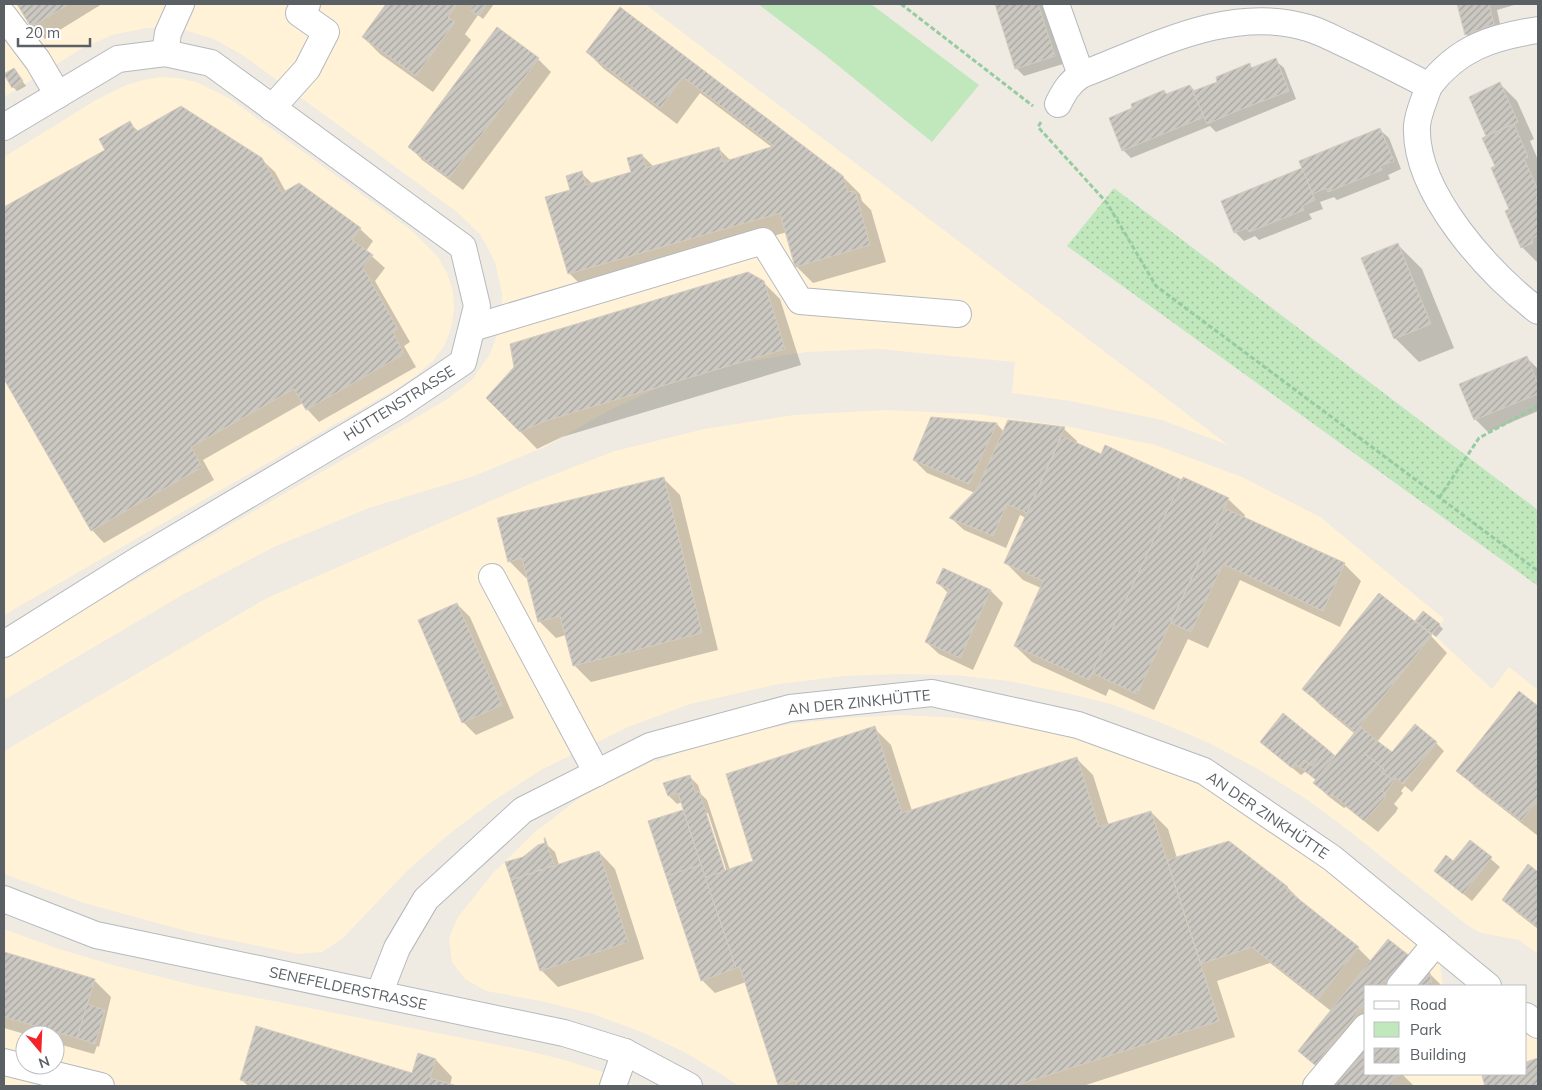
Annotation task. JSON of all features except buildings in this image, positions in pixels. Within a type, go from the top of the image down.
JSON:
[{"type":"street","points":[[165,53],[168,33],[180,4]]},
{"type":"street","points":[[272,108],[307,69],[326,32],[300,13],[306,4]]},
{"type":"street","points":[[1056,4],[1081,75]]},
{"type":"street","points":[[1047,110],[1072,82],[1081,75],[1194,32],[1218,14],[1309,28],[1359,50],[1429,86]]},
{"type":"street","points":[[4,16],[38,61],[58,94]]},
{"type":"street","points":[[1538,30],[1505,36],[1463,53],[1442,70],[1429,86],[1420,110],[1418,135],[1424,166],[1440,204],[1476,252],[1518,295],[1538,311]]},
{"type":"street","name":"HÜTTENSTRASSE","points":[[4,128],[118,59],[165,53],[211,63],[463,247],[477,306],[463,362],[398,406],[138,560],[4,644]]},
{"type":"street","points":[[472,328],[763,241],[800,301],[958,314]]},
{"type":"street","points":[[492,577],[597,772]]},
{"type":"street","name":"AN DER ZINKHÜTTE","points":[[379,994],[397,948],[426,899],[523,810],[650,746],[790,708],[932,692],[1078,725],[1204,771],[1332,858],[1487,985]]},
{"type":"street","name":"SENEFELDERSTRASSE","points":[[4,899],[96,935],[564,1033],[625,1052],[689,1086]]},
{"type":"street","points":[[1401,985],[1436,943]]},
{"type":"street","points":[[1527,1017],[1538,1025]]},
{"type":"street","points":[[1316,1086],[1364,1029]]},
{"type":"street","points":[[613,1086],[625,1052]]},
{"type":"street","points":[[4,1062],[101,1086]]},
{"type":"path","points":[[901,4],[1047,110],[1038,127],[1107,203],[1156,286],[1538,571]]},
{"type":"path","points":[[1439,498],[1479,438],[1538,406]]},
{"type":"shaded area","points":[[4,4],[645,4],[1228,445],[1162,420],[1070,401],[1012,393],[1015,362],[878,349],[806,352],[734,364],[664,385],[608,411],[545,447],[474,476],[369,508],[274,547],[184,594],[4,700],[4,656],[446,400],[472,380],[490,354],[501,325],[502,293],[495,262],[480,234],[457,212],[244,56],[214,39],[181,29],[146,28],[112,35],[81,49],[4,97]]},
{"type":"shaded area","points":[[161,77],[196,82],[229,98],[411,230],[438,257],[447,273],[453,291],[454,310],[451,329],[444,346],[432,362],[401,386],[4,615],[4,157],[96,100],[124,86]]},
{"type":"shaded area","points":[[884,410],[976,414],[1066,426],[1155,445],[1242,477],[1320,517],[1444,619],[1433,634],[1492,689],[1509,667],[1538,690],[1538,954],[1519,940],[1481,933],[1467,925],[1306,799],[1258,769],[1209,743],[1111,704],[1009,681],[953,675],[898,674],[844,676],[779,684],[690,704],[628,727],[541,770],[493,801],[449,834],[407,871],[342,939],[322,952],[298,954],[190,932],[84,903],[4,874],[4,751],[267,598],[532,483],[615,451],[704,429],[794,415]]},
{"type":"shaded area","points":[[902,715],[957,718],[1012,725],[1068,736],[1129,755],[1182,777],[1232,802],[1279,832],[1425,946],[1440,964],[1443,985],[1364,985],[1364,1075],[1527,1075],[1527,1035],[1538,1026],[1538,1086],[739,1086],[684,1052],[644,1033],[593,1014],[541,1001],[486,991],[465,979],[452,962],[449,938],[458,917],[494,872],[535,832],[581,797],[655,760],[656,762],[685,750],[738,735],[792,724]]},
{"type":"shaded area","points":[[4,929],[59,949],[113,965],[201,987],[519,1049],[603,1072],[636,1086],[4,1086]]},
{"type":"green space","points":[[758,4],[871,4],[979,85],[932,142],[825,55]]},
{"type":"green space","points":[[1114,188],[1538,510],[1538,586],[1067,246]]}]
